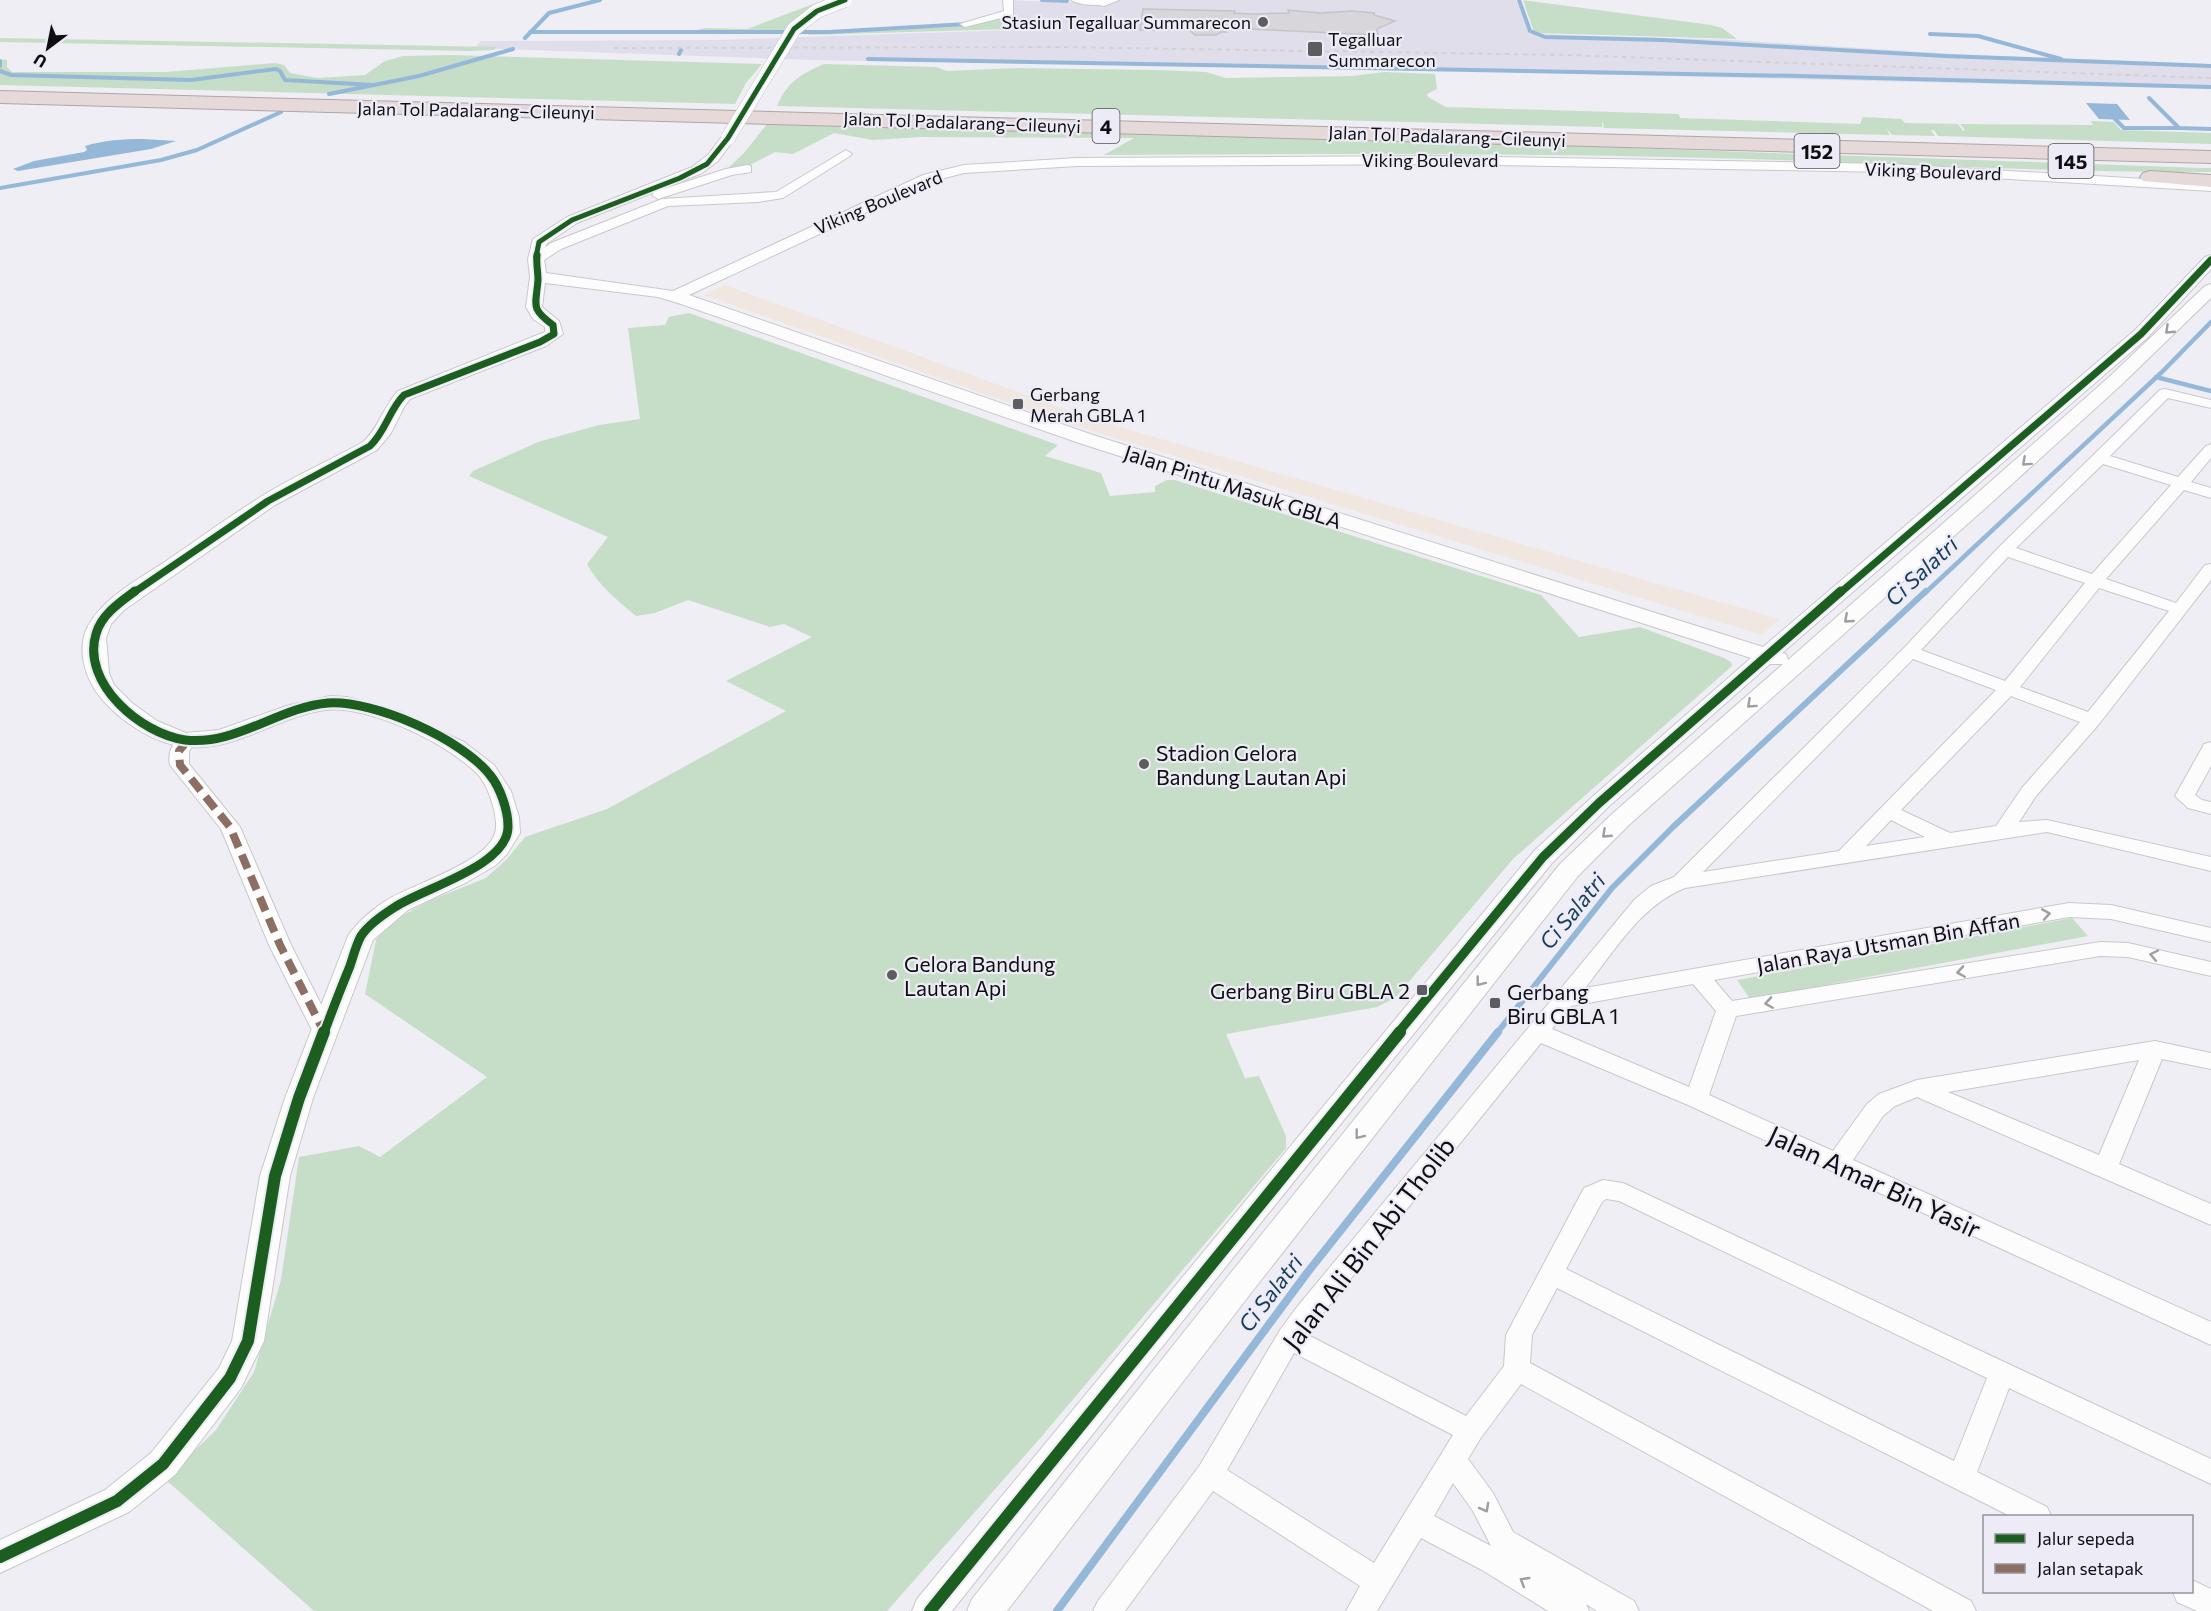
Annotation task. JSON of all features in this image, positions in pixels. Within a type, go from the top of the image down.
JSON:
[{"type":"highway","name":"Jalan Tol Padalarang–Cileunyi","points":[[0,90],[1702,138],[2211,157]]},
{"type":"highway","name":"Jalan Tol Padalarang–Cileunyi","points":[[0,97],[2211,149]]},
{"type":"highway","name":"152","points":[[1702,138],[1934,163]]},
{"type":"highway","name":"145","points":[[1934,163],[2211,166]]},
{"type":"highway","name":"145","points":[[1934,163],[2015,171],[2211,181]]},
{"type":"street","points":[[0,1557],[117,1501],[163,1464],[230,1378],[248,1341],[275,1176],[299,1098],[361,936],[399,904],[466,871],[492,854],[506,836],[508,822],[499,788],[486,769],[447,740],[367,708],[342,703],[309,706],[211,738],[188,740],[154,728],[122,707],[99,678],[94,648],[96,632],[114,608],[132,593],[268,501],[370,446],[382,437],[397,402],[404,395],[555,334],[553,325],[539,315],[534,307],[538,242],[561,226],[588,213],[697,170],[713,158],[728,138],[794,29],[817,11],[845,0]]},
{"type":"street","points":[[965,24],[1009,13],[1008,0]]},
{"type":"street","points":[[1076,0],[1099,1]]},
{"type":"street","points":[[537,268],[556,246],[666,202],[779,195],[846,154]]},
{"type":"street","name":"Viking Boulevard","points":[[681,298],[907,186],[945,172],[964,169],[1077,162],[1435,160],[1934,163],[2211,189]]},
{"type":"street","name":"Viking Boulevard","points":[[681,298],[930,185],[954,177],[1009,170],[1084,165],[1576,165],[1895,173],[2211,189]]},
{"type":"street","points":[[588,213],[747,169]]},
{"type":"street","points":[[930,1611],[1256,1207],[1544,857],[1599,803],[1767,655],[2141,334],[2211,260]]},
{"type":"street","name":"Jalan Pintu Masuk GBLA","points":[[537,268],[681,298],[1086,439],[1795,665]]},
{"type":"street","points":[[985,1611],[1240,1284],[1569,870],[1621,819],[1983,501],[2114,382],[2211,289]]},
{"type":"street","points":[[1681,882],[1910,652],[2005,550],[2165,393],[2211,404]]},
{"type":"street","points":[[1846,855],[2010,687],[2096,580],[2211,449]]},
{"type":"street","points":[[2100,458],[2211,494]]},
{"type":"street","points":[[2005,550],[2178,609]]},
{"type":"street","points":[[2003,831],[2017,807],[2092,720],[2211,569]]},
{"type":"street","points":[[1910,652],[2010,687],[2092,720]]},
{"type":"street","points":[[188,740],[179,748],[177,757],[180,765],[230,827],[280,945],[324,1032]]},
{"type":"street","points":[[2211,748],[2185,796],[2195,804],[2211,808]]},
{"type":"street","points":[[2017,807],[2061,829]]},
{"type":"street","points":[[1890,812],[1946,839]]},
{"type":"street","points":[[1681,882],[2039,826],[2061,829],[2211,864]]},
{"type":"street","name":"Jalan Ali Bin Abi Tholib","points":[[1108,1611],[1210,1474],[1289,1338],[1334,1280],[1642,904],[1658,891],[1681,882]]},
{"type":"street","name":"Jalan Raya Utsman Bin Affan","points":[[1565,999],[2069,910],[2111,912],[2211,935]]},
{"type":"street","name":"Jalan Raya Utsman Bin Affan","points":[[1727,1010],[2100,950],[2137,952],[2211,969]]},
{"type":"street","points":[[1696,1099],[1727,1010],[1698,975]]},
{"type":"street","name":"Jalan Amar Bin Yasir","points":[[1537,1032],[1696,1099],[2211,1334]]},
{"type":"street","points":[[1837,1164],[1875,1110],[1887,1100],[1917,1088],[2155,1049],[2211,1061]]},
{"type":"street","points":[[2105,1168],[2155,1049]]},
{"type":"street","points":[[1917,1088],[2211,1215]]},
{"type":"street","points":[[1361,1611],[1377,1581],[1470,1431],[1517,1369],[1519,1335],[1593,1195],[1603,1189],[1623,1192],[2211,1472]]},
{"type":"street","points":[[1550,1273],[2035,1515]]},
{"type":"street","points":[[1289,1338],[1470,1431]]},
{"type":"street","points":[[1517,1369],[1961,1611]]},
{"type":"street","points":[[1960,1478],[2002,1372]]},
{"type":"street","points":[[1452,1460],[1482,1502],[1497,1551],[1574,1611]]},
{"type":"street","points":[[1210,1474],[1377,1581]]},
{"type":"street","points":[[1415,1521],[1497,1551],[1624,1611]]},
{"type":"street","points":[[2189,1593],[2211,1603]]},
{"type":"shaded area","name":"Stasiun Tegalluar Summarecon","points":[[1010,0],[1068,3],[1076,0],[1516,0],[1530,34],[1733,40],[1971,55],[2211,64],[2211,89],[1376,69],[810,60],[475,48],[481,41],[717,40],[1012,30]]},
{"type":"shaded area","points":[[725,285],[1089,418],[1779,619],[1762,635],[1066,423],[704,295]]},
{"type":"green space","points":[[824,0],[838,0],[789,30],[690,32],[705,28],[747,29]]},
{"type":"green space","points":[[1523,0],[1711,25],[1722,28],[1737,39],[1536,33]]},
{"type":"green space","points":[[1010,14],[1010,29],[807,35],[953,27]]},
{"type":"green space","points":[[0,38],[497,47],[494,50],[469,51],[0,42]]},
{"type":"green space","points":[[451,55],[762,64],[746,83],[735,104],[0,85],[0,59],[7,60],[7,67],[12,72],[166,72],[275,63],[284,65],[290,73],[318,78],[365,75],[385,61],[403,56]]},
{"type":"green space","points":[[824,64],[936,67],[947,71],[1016,68],[1156,70],[1206,72],[1226,78],[1352,76],[1384,72],[1435,74],[1437,89],[1427,94],[1428,97],[1446,107],[1679,114],[1680,118],[1860,124],[1863,117],[1901,119],[1905,123],[1958,124],[1963,131],[1965,130],[1960,124],[2093,125],[2091,121],[2114,122],[2121,130],[2211,133],[2211,144],[1938,136],[1934,130],[1931,130],[1935,136],[1892,135],[1886,128],[1890,135],[1604,128],[1602,120],[1602,127],[777,106],[790,85],[808,71]]},
{"type":"green space","points":[[767,124],[1489,143],[2211,168],[2211,172],[1596,156],[1104,155],[1134,138],[921,137],[873,140],[834,133],[793,154],[775,152],[744,168],[728,168],[744,153]]},
{"type":"green space","name":"Gelora Bandung Lautan Api","points":[[689,313],[1058,445],[1045,456],[1101,473],[1110,496],[1155,492],[1155,486],[1167,480],[1175,480],[1541,595],[1579,637],[1640,627],[1724,658],[1731,662],[1732,666],[1513,859],[1395,998],[1377,1007],[1226,1034],[1245,1078],[1259,1076],[1286,1136],[1286,1148],[1036,1443],[887,1611],[314,1611],[165,1479],[216,1430],[254,1372],[281,1280],[299,1157],[359,1146],[380,1157],[487,1077],[365,994],[376,940],[383,930],[398,918],[431,900],[486,878],[507,859],[525,837],[607,809],[786,711],[726,681],[812,637],[784,624],[770,627],[688,600],[655,613],[636,616],[603,586],[587,564],[608,537],[469,476],[473,471],[538,442],[599,425],[640,419],[628,328],[665,325],[669,317]]},
{"type":"green space","points":[[2072,918],[2088,936],[1750,999],[1737,980]]},
{"type":"water","points":[[2086,103],[2117,104],[2130,120],[2099,119]]},
{"type":"water","points":[[114,140],[176,141],[151,149],[18,171],[13,169],[34,161],[84,152],[87,150],[85,146],[92,144]]},
{"type":"building","name":"Stasiun Tegalluar Summarecon","points":[[1143,9],[1235,11],[1234,13],[1252,14],[1289,13],[1288,10],[1320,13],[1352,11],[1374,13],[1374,15],[1395,21],[1377,29],[1378,35],[1227,28],[1227,32],[1216,35],[1195,35],[1189,30],[1140,30]]},
{"type":"waterway","points":[[531,32],[549,13],[600,0]]},
{"type":"waterway","points":[[1042,0],[1067,1]]},
{"type":"waterway","points":[[1519,0],[1530,31],[1545,37],[1662,40],[1945,56],[2211,66]]},
{"type":"waterway","points":[[531,32],[829,32],[967,24]]},
{"type":"waterway","points":[[525,38],[531,32]]},
{"type":"waterway","points":[[1930,34],[1978,36],[2061,59]]},
{"type":"waterway","points":[[329,94],[419,76],[513,49]]},
{"type":"waterway","points":[[679,54],[681,50]]},
{"type":"waterway","points":[[868,59],[1800,76],[2211,87]]},
{"type":"waterway","points":[[0,61],[0,66]]},
{"type":"waterway","points":[[0,71],[11,75],[191,80],[276,69],[280,71],[285,80],[373,85]]},
{"type":"waterway","points":[[2149,98],[2179,128]]},
{"type":"waterway","points":[[0,188],[161,160],[197,150],[281,112]]},
{"type":"waterway","points":[[2115,119],[2124,128],[2179,128]]},
{"type":"waterway","points":[[2179,128],[2211,129]]},
{"type":"waterway","name":"Ci Salatri","points":[[2157,377],[2211,322]]},
{"type":"waterway","name":"Ci Salatri","points":[[1925,593],[2157,377]]},
{"type":"waterway","points":[[2157,377],[2211,391]]},
{"type":"waterway","name":"Ci Salatri","points":[[1497,1033],[1612,888],[1673,827],[1926,591]]},
{"type":"waterway","name":"Ci Salatri","points":[[1057,1611],[1307,1273],[1498,1032]]},
{"type":"railway","points":[[614,48],[1058,47],[1567,55],[2211,78]]},
{"type":"marked path","points":[[188,740],[179,751],[180,765],[230,827],[280,945],[324,1032]]},
{"type":"cycle path","points":[[0,1557],[117,1501],[163,1464],[230,1378],[248,1341],[275,1176],[299,1098],[361,936],[384,914],[399,904],[458,876],[487,859],[498,849],[508,829],[506,813],[497,786],[473,758],[413,724],[367,708],[330,703],[312,705],[222,737],[204,740],[186,740],[162,733],[136,718],[105,688],[99,678],[94,656],[98,627],[111,611],[132,593],[268,501],[370,446],[382,433],[404,395],[540,342],[554,334],[553,325],[539,315],[534,307],[539,242],[572,220],[680,178],[707,164],[728,138],[794,29],[817,11],[845,0]]},
{"type":"cycle path","points":[[930,1611],[1256,1207],[1543,857],[1599,803],[1767,655],[2141,334],[2211,260]]},
{"type":"place","name":"Stasiun Tegalluar Summarecon","points":[[1263,22]]},
{"type":"place","name":"Tegalluar Summarecon","points":[[1315,49]]},
{"type":"place","name":"Gerbang Merah GBLA 1","points":[[1018,404]]},
{"type":"place","name":"Stadion Gelora Bandung Lautan Api","points":[[1144,764]]},
{"type":"place","name":"Gelora Bandung Lautan Api","points":[[892,975]]},
{"type":"place","name":"Gerbang Biru GBLA 2","points":[[1422,990]]},
{"type":"place","name":"Gerbang Biru GBLA 1","points":[[1495,1003]]}]
